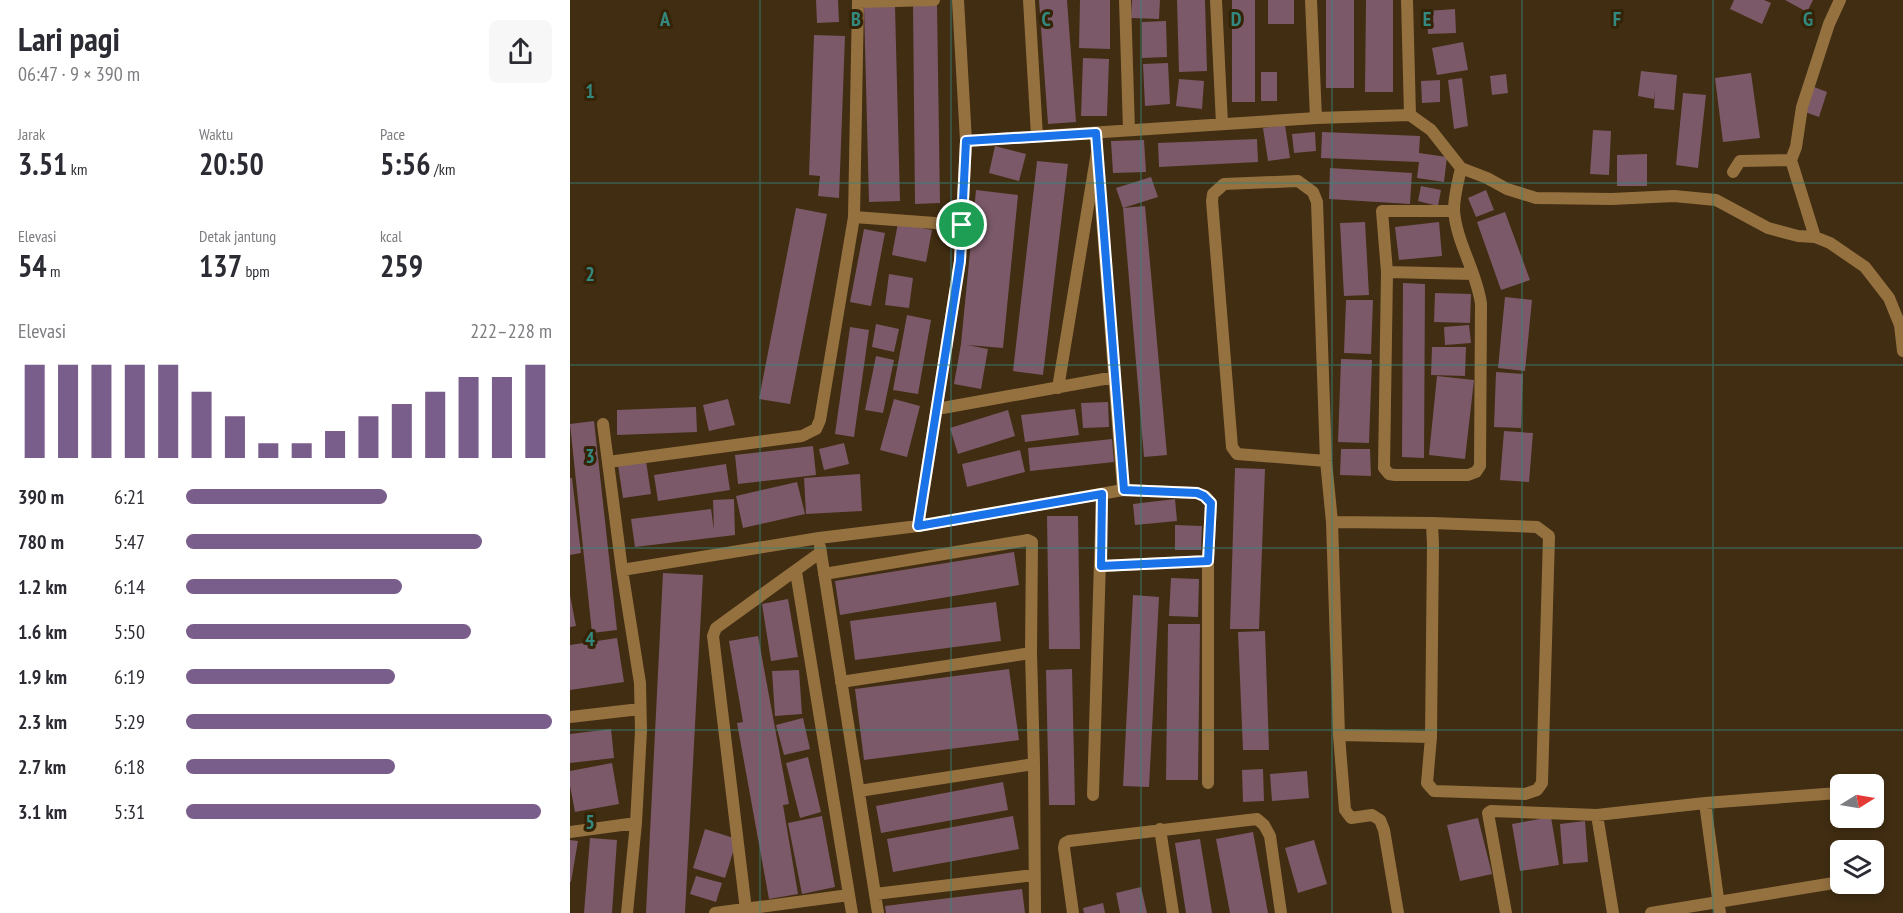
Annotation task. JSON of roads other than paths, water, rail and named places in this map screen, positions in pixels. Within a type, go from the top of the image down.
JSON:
[{"type":"street","points":[[608,462],[802,436],[816,429],[820,420],[854,217],[858,1],[934,0]]},
{"type":"street","points":[[918,526],[960,261],[966,141],[958,0]]},
{"type":"street","points":[[1029,0],[1037,136]]},
{"type":"street","points":[[1125,0],[1130,130]]},
{"type":"street","points":[[1216,0],[1222,124]]},
{"type":"street","points":[[1311,0],[1316,118]]},
{"type":"street","points":[[1407,0],[1410,115]]},
{"type":"street","points":[[1815,237],[1791,160],[1796,147],[1802,107],[1829,24],[1840,0]]},
{"type":"street","points":[[966,141],[1316,118],[1410,115],[1431,130],[1461,168],[1506,189],[1536,198],[1612,199],[1674,196],[1716,200],[1768,228],[1798,236],[1815,237],[1830,243],[1865,267],[1890,298],[1900,325],[1903,351]]},
{"type":"street","points":[[1096,133],[1124,490]]},
{"type":"street","points":[[1058,388],[1097,152]]},
{"type":"street","points":[[1732,172],[1740,161],[1791,160]]},
{"type":"street","points":[[1454,211],[1382,211],[1387,272],[1384,468],[1389,474],[1468,476],[1476,472],[1480,466],[1481,304],[1454,211],[1461,168]]},
{"type":"street","points":[[1326,461],[1237,453],[1232,447],[1212,201],[1213,194],[1224,184],[1298,181],[1313,192],[1317,202],[1326,461],[1332,522],[1339,735],[1345,810],[1351,818],[1372,815],[1380,820],[1384,830],[1398,913]]},
{"type":"street","points":[[854,217],[962,225]]},
{"type":"street","points":[[1387,272],[1473,274]]},
{"type":"street","points":[[937,409],[1115,377]]},
{"type":"street","points":[[603,424],[622,570],[640,683],[641,731],[636,823],[627,913]]},
{"type":"street","points":[[622,570],[819,538],[918,526],[1124,490],[1197,493],[1211,503],[1208,561],[1208,783]]},
{"type":"street","points":[[1093,795],[1102,494]]},
{"type":"street","points":[[1332,522],[1432,523],[1537,527],[1549,536],[1542,783],[1537,790],[1525,794],[1434,791],[1427,783],[1431,737],[1432,523]]},
{"type":"street","points":[[819,538],[878,913]]},
{"type":"street","points":[[824,574],[1028,540],[1032,542],[1031,653],[1035,764],[1035,913]]},
{"type":"street","points":[[746,910],[713,636],[716,628],[821,552]]},
{"type":"street","points":[[1101,566],[1208,561]]},
{"type":"street","points":[[796,572],[852,913]]},
{"type":"street","points":[[841,682],[1031,653]]},
{"type":"street","points":[[570,717],[640,709]]},
{"type":"street","points":[[1339,735],[1431,737]]},
{"type":"street","points":[[859,790],[1035,764]]},
{"type":"street","points":[[1506,913],[1488,813],[1491,811],[1597,815],[1705,803],[1830,794]]},
{"type":"street","points":[[1705,803],[1719,907]]},
{"type":"street","points":[[1597,815],[1613,913]]},
{"type":"street","points":[[1073,913],[1065,843],[1160,829],[1257,819],[1264,825],[1270,836],[1281,913]]},
{"type":"street","points":[[570,832],[636,823]]},
{"type":"street","points":[[1160,829],[1173,913]]},
{"type":"street","points":[[875,894],[1034,875]]},
{"type":"street","points":[[1651,913],[1719,907],[1830,884]]},
{"type":"street","points":[[715,913],[849,895]]}]
